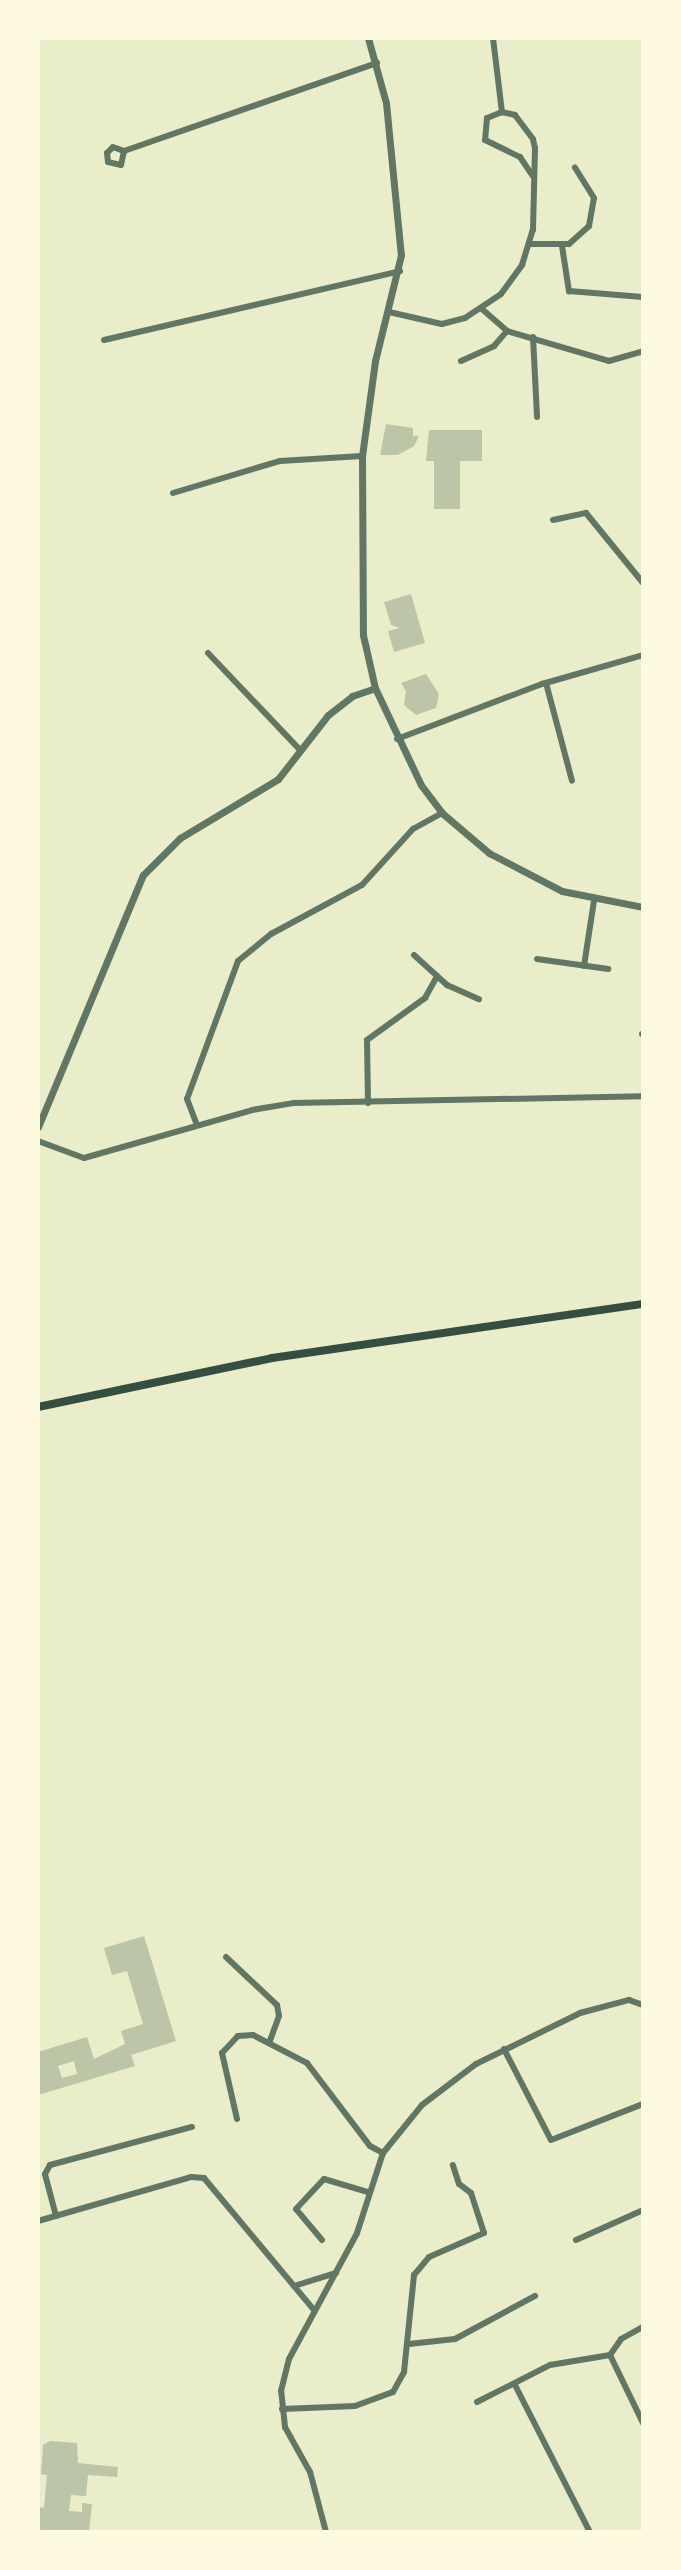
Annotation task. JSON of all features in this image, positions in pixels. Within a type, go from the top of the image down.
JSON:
[{"type":"main road","points":[[38,1407],[272,1358],[643,1304]]},
{"type":"street","points":[[368,38],[377,63],[393,156],[400,271],[375,361],[362,456],[363,635],[375,688],[396,739],[442,813],[517,872],[594,901],[643,907]]},
{"type":"street","points":[[493,38],[502,112]]},
{"type":"street","points":[[124,151],[377,63]]},
{"type":"street","points":[[389,312],[442,324],[482,309],[515,275],[530,244],[533,176],[531,133],[515,115],[502,112],[487,118],[483,137],[520,157],[533,176]]},
{"type":"street","points":[[530,244],[562,246],[585,231],[595,209],[592,189],[575,167]]},
{"type":"street","points":[[562,246],[569,291],[643,297]]},
{"type":"street","points":[[104,340],[400,271]]},
{"type":"street","points":[[482,309],[507,331],[609,361],[643,351]]},
{"type":"street","points":[[461,361],[494,346],[507,331]]},
{"type":"street","points":[[533,337],[537,417]]},
{"type":"street","points":[[173,493],[280,461],[362,456]]},
{"type":"street","points":[[553,520],[586,513],[643,583]]},
{"type":"street","points":[[208,653],[301,751]]},
{"type":"street","points":[[396,739],[546,683],[643,656]]},
{"type":"street","points":[[546,683],[572,781]]},
{"type":"street","points":[[38,1127],[143,875],[180,838],[278,779],[328,715],[375,688]]},
{"type":"street","points":[[197,1125],[187,1099],[238,961],[271,934],[362,885],[413,829],[442,813]]},
{"type":"street","points":[[584,966],[594,901]]},
{"type":"street","points":[[414,955],[437,976],[479,999]]},
{"type":"street","points":[[537,959],[608,969]]},
{"type":"street","points":[[368,1103],[367,1040],[425,998],[437,976]]},
{"type":"street","points":[[38,1141],[84,1158],[197,1125],[294,1103],[643,1096]]},
{"type":"street","points":[[226,1957],[277,2005],[279,2016],[270,2041]]},
{"type":"street","points":[[326,2532],[310,2472],[285,2427],[282,2409],[289,2359],[357,2233],[383,2153],[422,2105],[504,2049],[589,2010],[629,2000],[643,2005]]},
{"type":"street","points":[[237,2119],[222,2053],[238,2036],[270,2041],[318,2074],[370,2146],[383,2153]]},
{"type":"street","points":[[504,2049],[551,2140],[643,2104]]},
{"type":"street","points":[[56,2216],[45,2174],[50,2165],[192,2127]]},
{"type":"street","points":[[282,2409],[375,2402],[393,2392],[404,2372],[409,2344],[408,2294],[420,2265],[484,2233],[471,2193],[459,2184],[453,2165]]},
{"type":"street","points":[[38,2221],[191,2177],[204,2178],[315,2311]]},
{"type":"street","points":[[322,2240],[296,2209],[324,2179],[368,2192]]},
{"type":"street","points":[[576,2240],[643,2210]]},
{"type":"street","points":[[294,2286],[336,2273]]},
{"type":"street","points":[[409,2344],[455,2339],[535,2296]]},
{"type":"street","points":[[477,2402],[550,2365],[610,2355],[621,2339],[643,2327]]},
{"type":"street","points":[[610,2355],[643,2423]]},
{"type":"street","points":[[515,2385],[590,2532]]},
{"type":"building","points":[[386,424],[413,428],[413,436],[419,436],[414,446],[398,455],[380,455]]},
{"type":"building","points":[[429,430],[482,430],[482,461],[460,461],[460,509],[434,509],[434,461],[426,461]]},
{"type":"building","points":[[411,594],[425,643],[394,652],[388,631],[400,628],[391,625],[384,602]]},
{"type":"building","points":[[426,674],[439,694],[436,708],[416,715],[404,705],[406,691],[401,683]]},
{"type":"building","points":[[144,1936],[176,2041],[131,2055],[135,2066],[38,2095],[38,2052],[87,2037],[94,2059],[125,2044],[121,2031],[143,2024],[127,1971],[112,1975],[104,1948]],"holes":[[[74,2061],[77,2074],[62,2078],[58,2066]]]},
{"type":"building","points":[[50,2441],[77,2443],[78,2463],[118,2467],[117,2477],[88,2475],[86,2496],[71,2495],[69,2511],[82,2512],[82,2503],[92,2504],[89,2532],[39,2530],[38,2507],[44,2508],[47,2475],[41,2474],[43,2445]]}]
